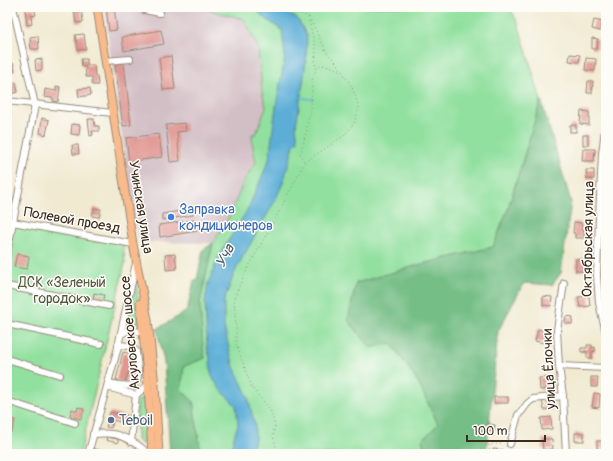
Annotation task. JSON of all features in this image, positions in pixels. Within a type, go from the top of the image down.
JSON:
[{"type":"main road","name":"Учинская улица","points":[[97,7],[136,261]]},
{"type":"main road","name":"Акуловское шоссе","points":[[136,261],[155,386],[160,454]]},
{"type":"main road","name":"Акуловское шоссе","points":[[146,332],[152,454]]},
{"type":"street","points":[[7,254],[10,221],[35,105],[13,7]]},
{"type":"street","points":[[143,7],[144,10],[160,13]]},
{"type":"street","points":[[606,57],[606,64]]},
{"type":"street","points":[[105,62],[130,59]]},
{"type":"street","points":[[7,101],[113,114]]},
{"type":"street","name":"Октябрьская улица","points":[[606,120],[599,204],[597,275],[599,303],[606,333]]},
{"type":"street","name":"Полевой проезд","points":[[10,221],[133,244]]},
{"type":"street","name":"Учинская улица","points":[[89,453],[121,334],[136,261]]},
{"type":"street","name":"улица Ёлочки","points":[[564,283],[557,330],[559,366],[563,396],[566,454]]},
{"type":"street","points":[[7,286],[110,306]]},
{"type":"street","points":[[7,324],[101,344]]},
{"type":"street","points":[[121,334],[126,331],[146,332]]},
{"type":"street","points":[[107,385],[131,386],[136,383],[139,378],[136,351],[130,346],[118,345]]},
{"type":"street","points":[[7,359],[60,374]]},
{"type":"street","points":[[559,366],[606,368]]},
{"type":"street","points":[[107,385],[136,395]]},
{"type":"street","points":[[131,442],[136,395],[148,385]]},
{"type":"street","points":[[510,444],[518,415],[527,404],[533,399],[563,396]]},
{"type":"street","points":[[7,401],[75,423]]},
{"type":"street","points":[[93,434],[112,434],[131,442],[145,450],[147,454]]},
{"type":"street","points":[[89,453],[101,454]]},
{"type":"path","points":[[274,454],[276,446],[274,436],[275,425],[270,409],[252,388],[236,344],[234,299],[243,277],[305,162],[345,135],[354,123],[359,108],[352,87],[336,62],[326,54],[308,17],[292,7]]},
{"type":"path","points":[[305,7],[316,48],[315,63],[317,67],[312,80],[311,113],[300,155],[305,162]]},
{"type":"path","points":[[317,67],[321,65],[333,67],[342,72]]},
{"type":"path","points":[[489,454],[490,444],[510,444]]},
{"type":"shaded area","points":[[104,7],[202,7],[244,19],[252,33],[258,48],[262,92],[266,107],[256,134],[252,134],[256,162],[245,179],[229,217],[213,243],[140,242],[132,211]]},
{"type":"green space","points":[[202,7],[509,7],[518,23],[541,100],[508,209],[493,247],[418,265],[391,343],[418,382],[438,424],[422,440],[426,454],[201,454],[193,401],[181,390],[184,366],[205,358],[200,303],[213,243],[229,217],[245,179],[256,162],[252,134],[256,134],[266,107],[262,92],[258,48],[244,19]]},
{"type":"green space","points":[[541,100],[571,202],[561,273],[552,285],[524,283],[498,331],[486,454],[426,454],[422,440],[438,424],[418,382],[391,343],[371,348],[348,320],[356,283],[418,265],[493,247],[508,209]]},
{"type":"green space","name":"ДСК «Зеленый городок»","points":[[7,225],[123,243],[125,263],[80,454],[7,454]]},
{"type":"green space","points":[[213,243],[200,303],[205,358],[184,366],[181,390],[193,401],[201,454],[170,454],[164,362],[157,329],[187,311],[194,281],[197,280],[203,250]]},
{"type":"green space","points":[[136,279],[140,322],[127,325]]},
{"type":"green space","points":[[144,396],[147,440],[141,444],[137,440],[137,402]]},
{"type":"water","name":"Уча","points":[[253,7],[281,7],[290,15],[297,18],[307,36],[306,60],[296,126],[298,141],[294,145],[284,180],[276,199],[237,267],[224,300],[224,326],[228,344],[234,367],[248,397],[255,426],[255,439],[251,454],[229,454],[238,424],[236,406],[219,388],[211,374],[210,358],[207,348],[205,302],[208,283],[220,254],[248,209],[269,160],[275,113],[285,56],[282,30],[262,16]]},
{"type":"building","points":[[106,7],[114,7],[117,30],[109,31]]},
{"type":"building","points":[[34,8],[36,15],[31,16],[32,24],[27,25],[25,9]]},
{"type":"building","points":[[81,8],[83,22],[76,23],[74,9]]},
{"type":"building","points":[[594,20],[603,22],[600,31],[592,29]]},
{"type":"building","points":[[161,30],[164,44],[124,51],[122,37]]},
{"type":"building","points":[[84,34],[86,49],[78,50],[75,35]]},
{"type":"building","points":[[38,36],[39,49],[31,49],[30,37]]},
{"type":"building","points":[[592,38],[598,39],[597,49],[592,49]]},
{"type":"building","points":[[570,54],[580,55],[579,62],[569,61]]},
{"type":"building","points":[[171,56],[175,89],[163,90],[159,58]]},
{"type":"building","points":[[586,58],[596,59],[595,71],[585,70]]},
{"type":"building","points":[[42,59],[42,70],[36,71],[35,60]]},
{"type":"building","points":[[81,59],[87,59],[87,65],[94,65],[98,85],[92,85],[92,77],[86,77],[85,66],[82,67]]},
{"type":"building","points":[[13,63],[15,71],[7,73],[7,65]]},
{"type":"building","points":[[124,63],[131,125],[123,126],[115,64]]},
{"type":"building","points":[[588,81],[593,81],[592,93],[587,93]]},
{"type":"building","points":[[16,82],[18,92],[10,94],[8,84]]},
{"type":"building","points":[[56,86],[60,87],[58,102],[53,101],[53,98],[44,97],[45,89],[56,91]]},
{"type":"building","points":[[90,88],[91,95],[79,97],[78,89]]},
{"type":"building","points":[[7,111],[11,112],[8,127],[7,127]]},
{"type":"building","points":[[581,111],[589,112],[589,125],[580,124]]},
{"type":"building","points":[[42,118],[49,120],[46,135],[40,133]]},
{"type":"building","points":[[88,119],[94,119],[95,126],[99,126],[99,131],[92,131],[93,135],[90,136]]},
{"type":"building","points":[[185,123],[186,131],[177,132],[180,161],[170,162],[166,125]]},
{"type":"building","points":[[72,124],[80,125],[79,135],[71,134]]},
{"type":"building","points":[[570,125],[576,125],[576,132],[570,132]]},
{"type":"building","points":[[159,134],[162,157],[129,162],[126,138]]},
{"type":"building","points":[[583,135],[588,135],[588,145],[583,145]]},
{"type":"building","points":[[72,145],[78,145],[79,154],[73,154]]},
{"type":"building","points":[[583,149],[595,149],[594,161],[582,161]]},
{"type":"building","points":[[586,170],[594,170],[594,179],[587,179]]},
{"type":"building","points":[[94,208],[101,209],[99,217],[92,216]]},
{"type":"building","points":[[192,209],[193,215],[162,220],[162,214]]},
{"type":"building","points":[[195,220],[197,231],[160,237],[159,225]]},
{"type":"building","points":[[574,222],[581,223],[583,230],[585,231],[584,238],[575,238],[575,233],[573,233]]},
{"type":"building","points":[[17,254],[29,256],[27,269],[14,267]]},
{"type":"building","points":[[175,254],[177,269],[166,270],[165,255]]},
{"type":"building","points":[[576,259],[586,259],[586,271],[576,271]]},
{"type":"building","points":[[94,293],[104,295],[102,303],[93,301]]},
{"type":"building","points":[[543,296],[552,297],[551,306],[543,305]]},
{"type":"building","points":[[589,296],[590,306],[580,307],[578,297]]},
{"type":"building","points":[[566,316],[573,317],[572,324],[565,323]]},
{"type":"building","points":[[538,329],[546,331],[544,343],[535,341]]},
{"type":"building","points":[[587,345],[592,345],[592,348],[595,347],[595,351],[592,352],[592,358],[587,358],[587,352],[581,352],[581,348],[587,348]]},
{"type":"building","points":[[123,352],[132,354],[130,363],[134,365],[132,374],[128,373],[125,383],[116,380]]},
{"type":"building","points":[[552,377],[553,389],[540,390],[539,378]]},
{"type":"building","points":[[591,377],[598,377],[597,387],[591,387]]},
{"type":"building","points":[[594,393],[600,394],[599,408],[592,407]]},
{"type":"building","points":[[494,397],[508,397],[508,403],[494,403]]},
{"type":"building","points":[[553,398],[554,409],[544,410],[542,400]]},
{"type":"building","points":[[78,407],[84,409],[81,419],[70,416],[72,409],[77,411]]},
{"type":"building","points":[[110,412],[129,417],[127,424],[113,420],[111,428],[106,427]]},
{"type":"building","points":[[551,417],[552,429],[542,430],[541,418]]},
{"type":"building","points":[[9,418],[15,420],[12,432],[7,431]]},
{"type":"building","points":[[488,424],[495,425],[494,431],[488,431]]},
{"type":"building","points":[[575,433],[584,433],[584,441],[575,441]]},
{"type":"building","points":[[107,437],[118,439],[118,443],[106,440]]},
{"type":"building","points":[[542,439],[552,439],[553,449],[543,450]]},
{"type":"building","points":[[597,441],[604,441],[604,449],[597,449]]},
{"type":"building","points":[[493,449],[504,450],[503,454],[493,454]]},
{"type":"waterway","points":[[300,98],[314,99]]},
{"type":"place","name":"Заправка кондиционеров","points":[[171,217]]},
{"type":"place","name":"Teboil","points":[[111,420]]}]
